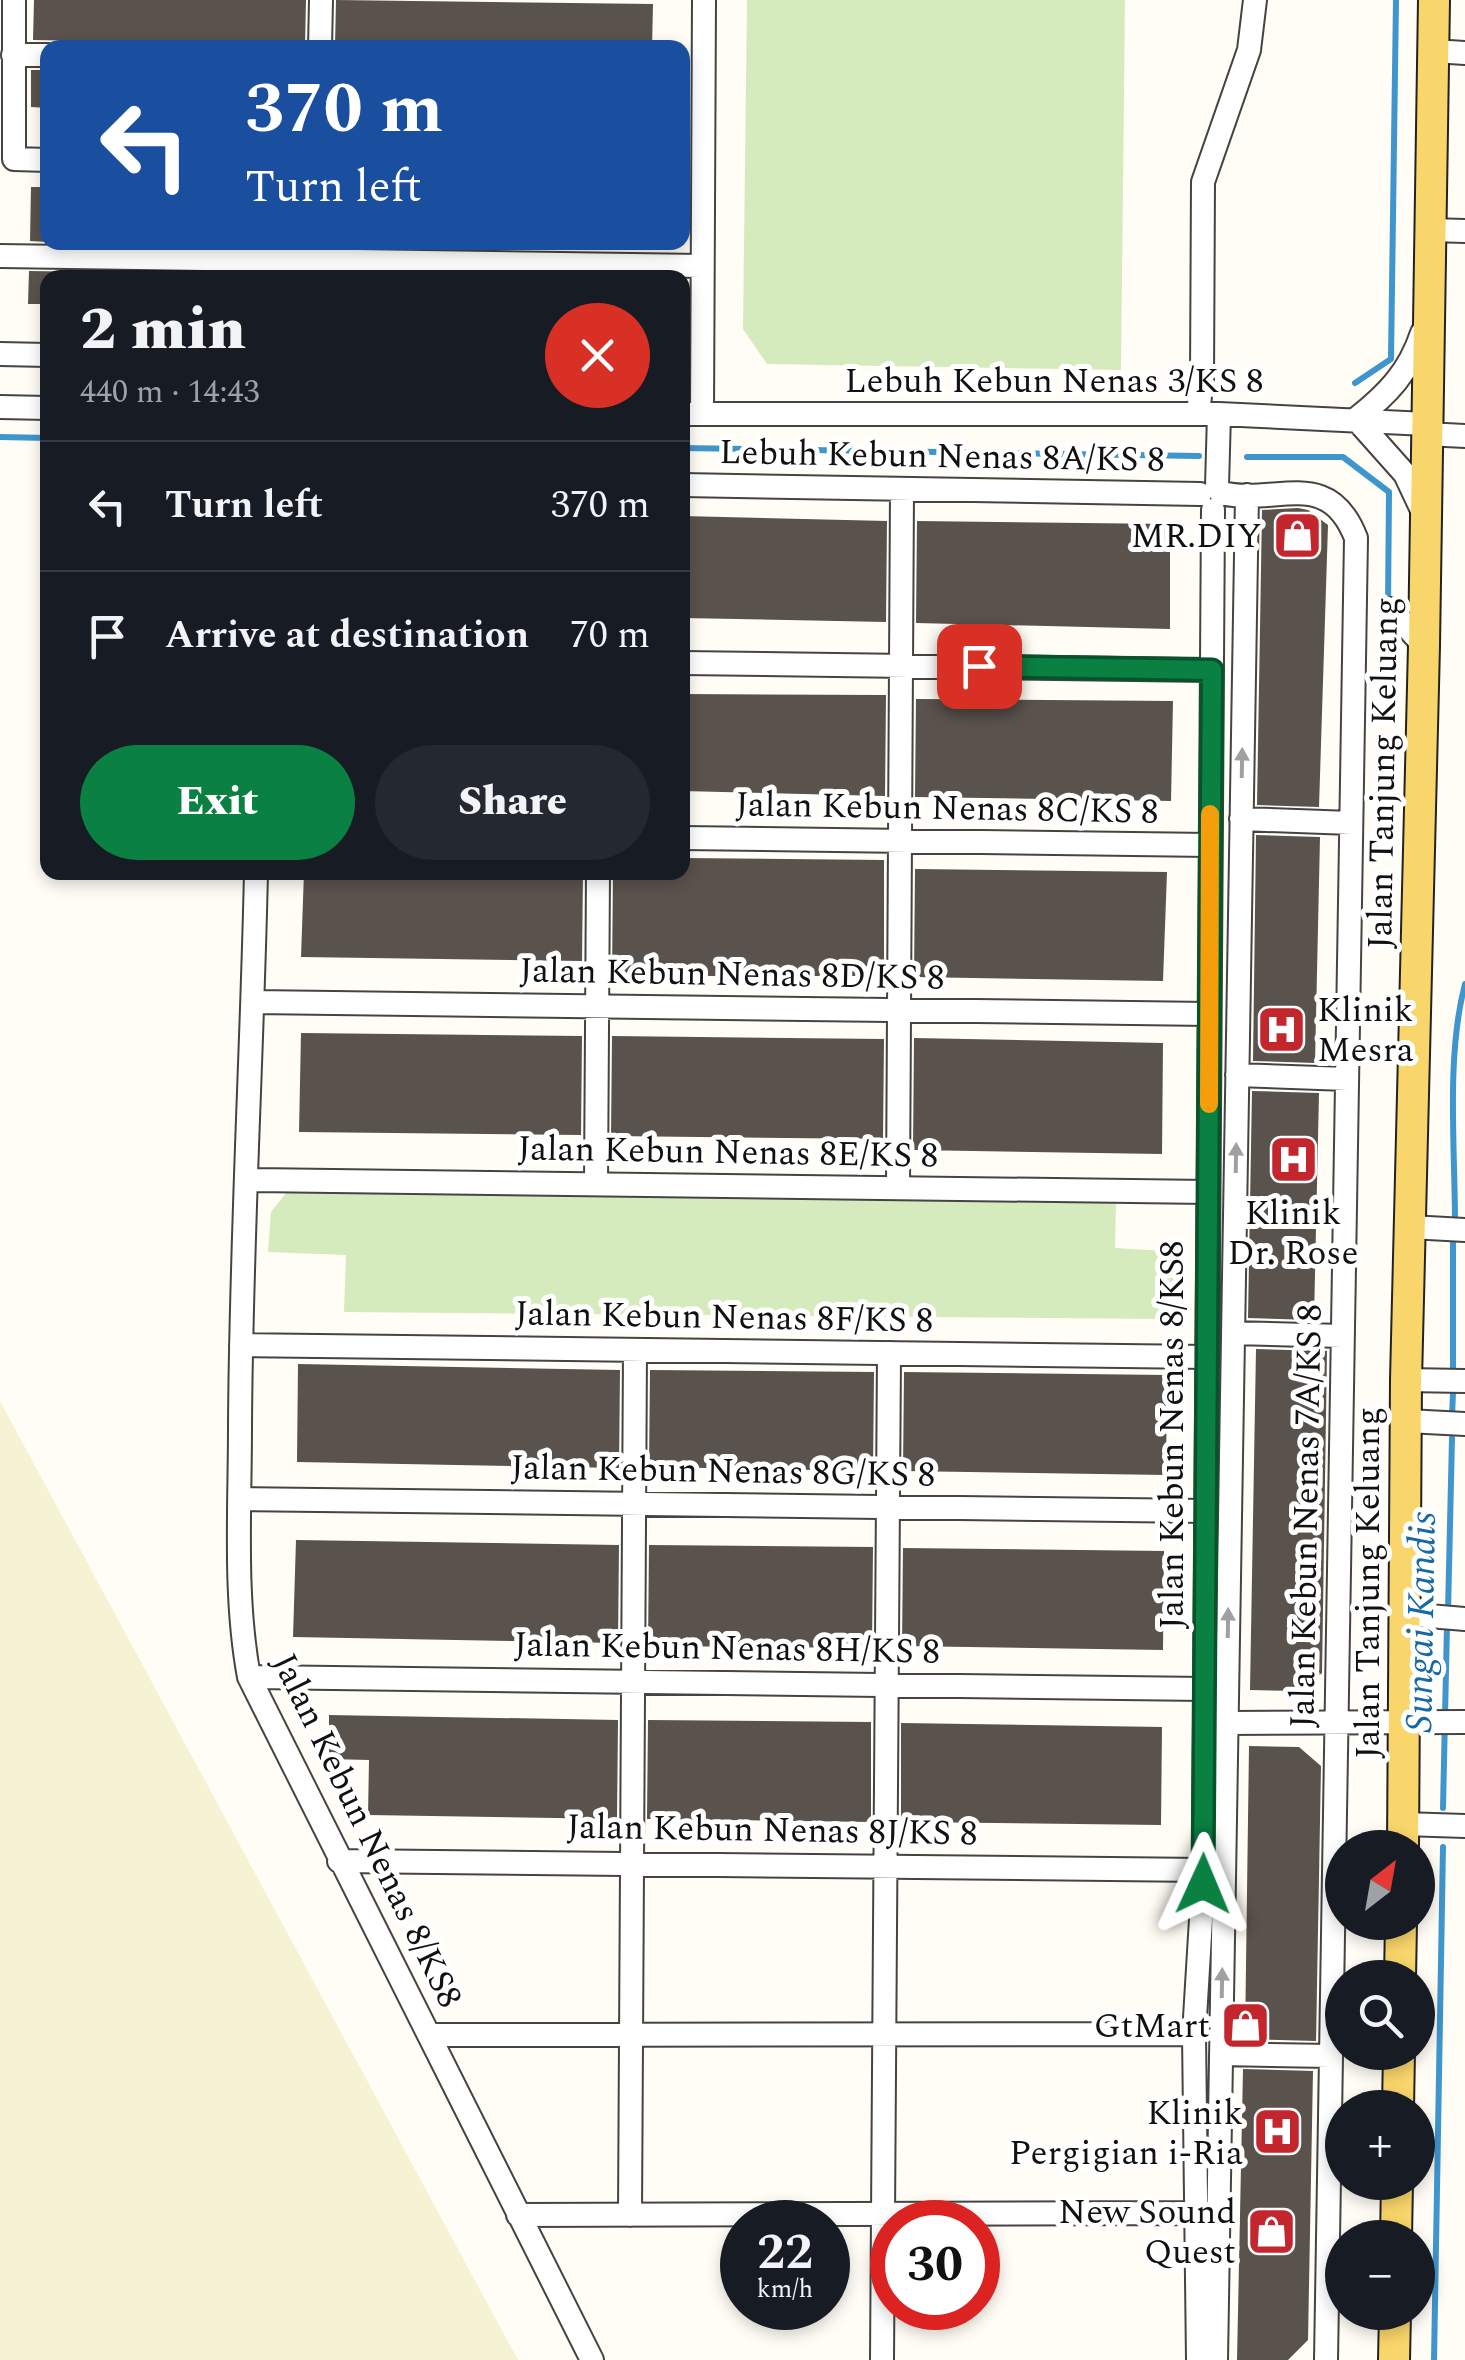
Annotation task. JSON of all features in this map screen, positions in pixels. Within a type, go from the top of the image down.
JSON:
[{"type":"main road","name":"Jalan Tanjung Keluang","points":[[1403,1830],[1404,1724],[1420,1616],[1406,1380],[1430,230],[1454,52],[1434,0]]},
{"type":"main road","points":[[1394,2360],[1395,2330]]},
{"type":"street","points":[[14,0],[14,159],[40,160]]},
{"type":"street","points":[[320,40],[321,0]]},
{"type":"street","points":[[692,414],[692,365],[702,266],[693,171],[693,70],[704,0]]},
{"type":"street","name":"Jalan Kebun Nenas 8/KS8","points":[[1198,2360],[1194,2034],[1204,1870],[1212,670],[1209,414],[1202,378],[1202,182],[1249,50],[1255,0]]},
{"type":"street","points":[[13,55],[40,56]]},
{"type":"street","points":[[1430,230],[1465,231]]},
{"type":"street","points":[[0,256],[702,266]]},
{"type":"street","points":[[1424,516],[1405,474],[1356,419],[1400,380],[1412,362],[1428,316]]},
{"type":"street","points":[[0,354],[40,355]]},
{"type":"street","points":[[0,407],[40,408]]},
{"type":"street","name":"Lebuh Kebun Nenas 3/KS 8","points":[[692,414],[1209,414],[1356,419],[1465,436]]},
{"type":"street","name":"Lebuh Kebun Nenas 8A/KS 8","points":[[690,485],[1210,497]]},
{"type":"street","points":[[898,1188],[902,491]]},
{"type":"street","name":"Jalan Kebun Nenas 7A/KS 8","points":[[1210,497],[1312,493],[1331,500],[1356,538],[1333,1960]]},
{"type":"street","points":[[1216,2360],[1246,495]]},
{"type":"street","points":[[1391,609],[1424,646]]},
{"type":"street","points":[[690,663],[1212,670]]},
{"type":"street","points":[[1241,819],[1351,823]]},
{"type":"street","name":"Jalan Kebun Nenas 8C/KS 8","points":[[690,838],[1210,845]]},
{"type":"street","name":"Jalan Kebun Nenas 8/KS8","points":[[256,880],[241,1345],[243,1644],[248,1676],[592,2360]]},
{"type":"street","points":[[596,1184],[598,880]]},
{"type":"street","name":"Jalan Kebun Nenas 8D/KS 8","points":[[254,1002],[1209,1014]]},
{"type":"street","points":[[1237,1074],[1347,1079]]},
{"type":"street","name":"Jalan Kebun Nenas 8E/KS 8","points":[[246,1180],[1208,1192]]},
{"type":"street","points":[[1410,1227],[1465,1230]]},
{"type":"street","points":[[1234,1333],[1342,1336]]},
{"type":"street","name":"Jalan Kebun Nenas 8F/KS 8","points":[[241,1345],[1207,1357]]},
{"type":"street","points":[[630,2214],[636,1350]]},
{"type":"street","points":[[883,2200],[889,1353]]},
{"type":"street","points":[[1406,1380],[1465,1382]]},
{"type":"street","points":[[1407,1421],[1465,1424]]},
{"type":"street","name":"Jalan Kebun Nenas 8G/KS 8","points":[[240,1499],[1206,1511]]},
{"type":"street","points":[[1420,1616],[1463,1618]]},
{"type":"street","name":"Jalan Kebun Nenas 8H/KS 8","points":[[248,1676],[1205,1689]]},
{"type":"street","points":[[1226,1723],[1454,1722]]},
{"type":"street","points":[[1435,1831],[1465,1826]]},
{"type":"street","name":"Jalan Kebun Nenas 8J/KS 8","points":[[339,1861],[1204,1870]]},
{"type":"street","points":[[428,2034],[1194,2034]]},
{"type":"street","points":[[1221,2054],[1325,2056]]},
{"type":"street","name":"Jalan Kebun Nenas 7A/KS 8","points":[[1326,2360],[1331,2070]]},
{"type":"street","points":[[1000,2215],[1194,2213]]},
{"type":"street","points":[[518,2216],[870,2216]]},
{"type":"street","points":[[882,2330],[882,2360]]},
{"type":"shaded area","points":[[0,1401],[518,2360],[0,2360]]},
{"type":"green space","points":[[747,0],[1125,0],[1121,370],[767,364],[743,329]]},
{"type":"green space","points":[[286,1193],[1116,1201],[1115,1248],[1183,1252],[1182,1303],[1166,1319],[344,1312],[346,1255],[268,1252],[271,1212]]},
{"type":"building","points":[[34,0],[306,0],[305,40],[33,40]]},
{"type":"building","points":[[336,0],[653,4],[652,40],[335,40]]},
{"type":"building","points":[[31,70],[40,70],[40,108],[31,107]]},
{"type":"building","points":[[31,187],[40,187],[40,242],[30,241]]},
{"type":"building","points":[[29,271],[40,271],[40,304],[28,304]]},
{"type":"building","points":[[1262,510],[1308,510],[1328,525],[1319,807],[1257,805]]},
{"type":"building","points":[[690,516],[887,521],[886,622],[690,618]]},
{"type":"building","points":[[917,521],[1170,524],[1170,629],[916,623]]},
{"type":"building","points":[[690,694],[886,695],[885,796],[690,791]]},
{"type":"building","points":[[916,699],[1173,701],[1171,801],[915,797]]},
{"type":"building","points":[[1256,835],[1320,837],[1315,1063],[1253,1061]]},
{"type":"building","points":[[690,858],[884,860],[884,976],[612,976],[613,880],[690,880]]},
{"type":"building","points":[[915,869],[1167,872],[1163,981],[914,977]]},
{"type":"building","points":[[304,880],[583,880],[582,961],[301,957]]},
{"type":"building","points":[[301,1033],[582,1036],[581,1135],[299,1132]]},
{"type":"building","points":[[612,1036],[884,1039],[883,1139],[611,1136]]},
{"type":"building","points":[[914,1038],[1163,1043],[1162,1154],[913,1150]]},
{"type":"building","points":[[1252,1091],[1319,1093],[1314,1320],[1248,1318]]},
{"type":"building","points":[[1256,1349],[1327,1351],[1322,1673],[1301,1691],[1250,1690]]},
{"type":"building","points":[[298,1364],[620,1370],[619,1468],[297,1462]]},
{"type":"building","points":[[650,1370],[874,1372],[873,1471],[649,1467]]},
{"type":"building","points":[[904,1372],[1167,1375],[1166,1475],[903,1471]]},
{"type":"building","points":[[296,1540],[619,1545],[618,1643],[293,1637]]},
{"type":"building","points":[[649,1545],[873,1547],[872,1648],[648,1646]]},
{"type":"building","points":[[903,1548],[1164,1551],[1163,1650],[902,1646]]},
{"type":"building","points":[[329,1715],[618,1720],[617,1819],[368,1815],[369,1760],[329,1759]]},
{"type":"building","points":[[648,1720],[871,1722],[871,1822],[647,1819]]},
{"type":"building","points":[[901,1723],[1162,1727],[1161,1825],[901,1822]]},
{"type":"building","points":[[1249,1746],[1299,1747],[1321,1766],[1316,2041],[1245,2039]]},
{"type":"building","points":[[1243,2069],[1313,2071],[1308,2340],[1288,2360],[1237,2360]]},
{"type":"waterway","points":[[1355,383],[1391,359],[1396,0]]},
{"type":"waterway","points":[[0,437],[40,438]]},
{"type":"waterway","points":[[690,448],[1199,456]]},
{"type":"waterway","points":[[1247,457],[1343,457],[1389,492],[1388,605]]},
{"type":"waterway","points":[[1386,686],[1387,617]]},
{"type":"waterway","name":"Sungai Kandis","points":[[1455,1222],[1453,1071],[1465,984]]},
{"type":"waterway","name":"Sungai Kandis","points":[[1453,1243],[1453,1375]]},
{"type":"waterway","name":"Sungai Kandis","points":[[1452,1417],[1453,1392]]},
{"type":"waterway","name":"Sungai Kandis","points":[[1448,1612],[1452,1438]]},
{"type":"waterway","name":"Sungai Kandis","points":[[1443,1808],[1447,1625]]},
{"type":"waterway","name":"Sungai Kandis","points":[[1434,2360],[1443,1847]]},
{"type":"slow traffic","points":[[1209,1104],[1210,814]]},
{"type":"place","name":"MR.DIY","points":[[1297,535]]},
{"type":"place","name":"Klinik Mesra","points":[[1282,1029]]},
{"type":"place","name":"Klinik Dr. Rose","points":[[1293,1160]]},
{"type":"place","name":"GtMart","points":[[1245,2025]]},
{"type":"place","name":"Klinik Pergigian i-Ria","points":[[1278,2132]]},
{"type":"place","name":"New Sound Quest","points":[[1271,2231]]},
{"type":"route","points":[[979,666],[1212,670],[1203,1884]]}]
